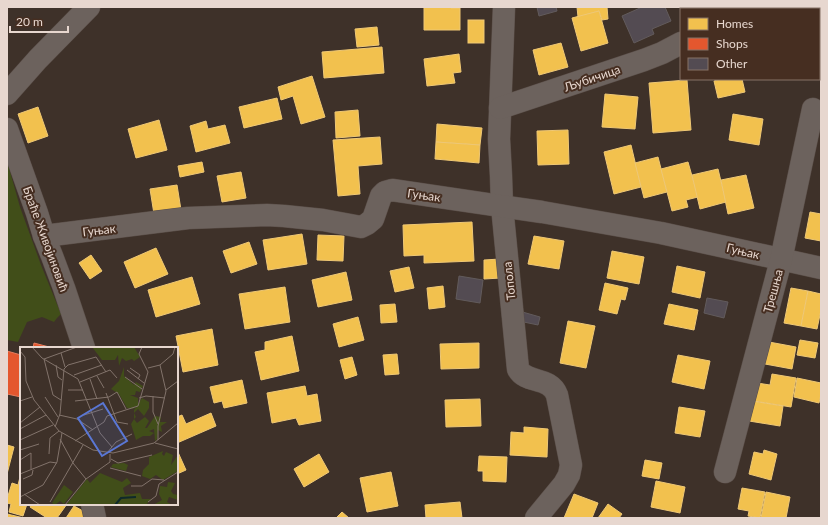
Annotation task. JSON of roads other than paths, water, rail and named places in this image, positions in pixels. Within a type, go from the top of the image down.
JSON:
[{"type":"street","points":[[7,94],[38,59],[89,7]]},
{"type":"street","name":"Топола","points":[[504,7],[500,108],[502,206],[518,368],[523,375],[546,383],[555,390],[571,466],[569,476],[564,484],[536,518]]},
{"type":"street","name":"Љубичица","points":[[500,108],[644,60],[680,44]]},
{"type":"street","name":"Трешња","points":[[725,472],[781,260],[813,109]]},
{"type":"street","name":"Браће Живојиновић","points":[[7,129],[84,347]]},
{"type":"street","name":"Гуњак","points":[[44,236],[188,218],[267,215],[323,220],[361,227],[373,219],[381,196],[385,192],[392,190],[542,212],[661,233],[821,268]]},
{"type":"street","points":[[92,505],[95,518]]}]
